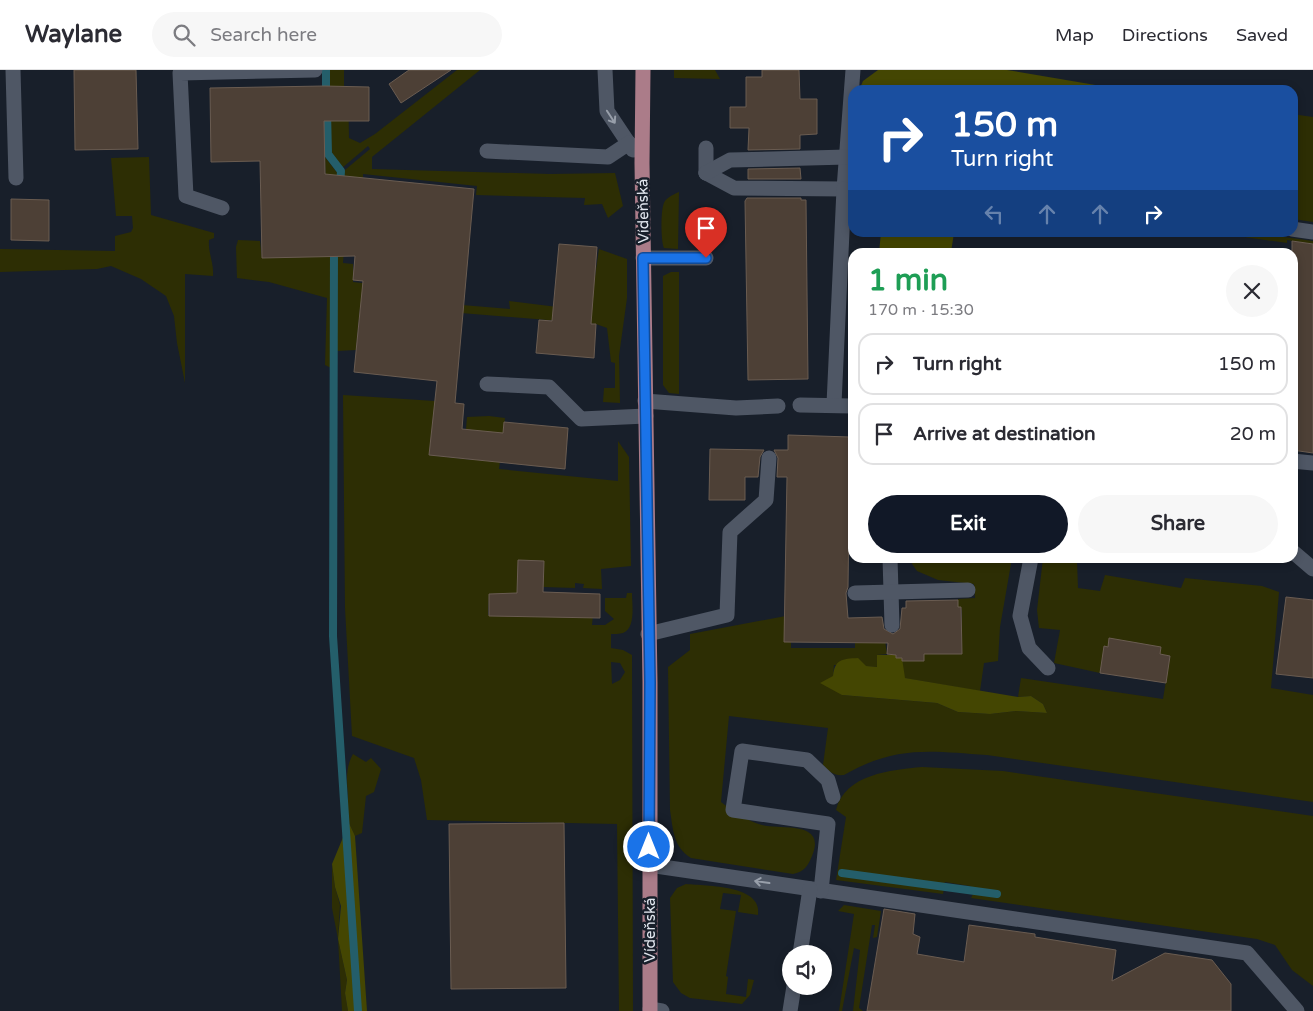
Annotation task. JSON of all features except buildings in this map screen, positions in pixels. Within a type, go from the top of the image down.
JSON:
[{"type":"main road","name":"Vídeňská","points":[[643,70],[642,163],[646,409],[649,865],[654,1010]]},
{"type":"lane","points":[[13,70],[16,178]]},
{"type":"lane","points":[[222,208],[186,196],[180,72],[315,70]]},
{"type":"lane","points":[[605,70],[607,111],[642,163]]},
{"type":"lane","points":[[852,85],[853,70]]},
{"type":"lane","points":[[487,151],[608,157],[629,143]]},
{"type":"lane","points":[[706,148],[706,173]]},
{"type":"lane","points":[[706,173],[730,160],[848,165],[844,189],[834,404]]},
{"type":"lane","points":[[706,173],[734,188],[844,189]]},
{"type":"lane","points":[[1298,230],[1313,232]]},
{"type":"lane","points":[[643,258],[706,258]]},
{"type":"lane","points":[[487,384],[549,387],[581,419],[646,409],[778,406]]},
{"type":"lane","points":[[800,405],[848,406]]},
{"type":"lane","points":[[648,634],[727,615],[730,532],[766,500],[769,458]]},
{"type":"lane","points":[[1298,462],[1313,463]]},
{"type":"lane","points":[[1298,555],[1313,569]]},
{"type":"lane","points":[[890,563],[892,625]]},
{"type":"lane","points":[[1030,563],[1020,616],[1029,648],[1048,668]]},
{"type":"lane","points":[[855,593],[968,590]]},
{"type":"lane","points":[[802,945],[828,824],[733,810],[742,751],[807,760],[828,780],[833,797]]},
{"type":"lane","points":[[649,865],[1247,953],[1297,1011]]},
{"type":"lane","points":[[790,1011],[793,995]]},
{"type":"shaded area","points":[[328,70],[344,70],[344,87],[348,87],[349,138],[360,143],[375,134],[457,70],[480,70],[372,157],[372,169],[550,174],[615,173],[623,206],[608,218],[602,204],[584,205],[585,198],[476,195],[477,186],[363,174],[363,178],[353,177],[348,195],[343,263],[353,264],[353,282],[439,292],[438,303],[510,309],[509,301],[590,311],[599,249],[627,259],[627,298],[619,356],[620,403],[603,402],[604,388],[615,388],[615,363],[611,362],[607,328],[596,324],[424,310],[423,314],[360,308],[356,350],[337,351],[337,371],[325,365],[327,298],[269,282],[237,278],[236,247],[238,240],[260,241],[262,258],[328,255],[325,157],[339,175],[370,149],[368,146],[342,168],[331,155]]},
{"type":"shaded area","points":[[674,70],[715,70],[720,79],[674,78]]},
{"type":"shaded area","points":[[878,70],[1007,70],[1096,85],[861,85],[863,81]]},
{"type":"shaded area","points":[[1298,115],[1313,117],[1313,222],[1298,220]]},
{"type":"shaded area","points":[[149,157],[151,215],[214,233],[214,238],[209,240],[213,276],[185,274],[185,383],[174,316],[166,296],[141,279],[111,266],[97,269],[0,272],[0,249],[115,251],[115,236],[131,232],[133,228],[132,216],[116,216],[111,158]]},
{"type":"shaded area","points":[[679,192],[678,249],[664,248],[662,239],[663,204],[668,198]]},
{"type":"shaded area","points":[[880,237],[953,237],[952,248],[879,248]]},
{"type":"shaded area","points":[[1244,237],[1284,237],[1313,241],[1313,244],[1287,240],[1287,243]]},
{"type":"shaded area","points":[[671,272],[679,272],[679,394],[669,393],[663,385],[663,276]]},
{"type":"shaded area","points":[[343,395],[435,401],[429,455],[473,460],[477,431],[466,429],[467,417],[489,416],[505,418],[499,469],[618,481],[618,441],[629,457],[631,566],[601,569],[602,589],[583,588],[584,584],[575,583],[575,588],[543,587],[544,561],[518,560],[517,593],[489,594],[488,615],[593,615],[592,625],[605,625],[614,619],[605,611],[605,598],[626,598],[627,593],[632,593],[632,621],[623,633],[611,634],[611,648],[623,650],[632,655],[633,1011],[619,1011],[617,824],[427,820],[421,780],[414,758],[352,736],[345,608]],"holes":[[[611,662],[620,663],[625,672],[620,680],[612,684]]]},
{"type":"shaded area","points":[[911,563],[1011,563],[1000,627],[998,661],[984,663],[980,691],[904,678],[902,661],[924,661],[924,653],[962,654],[962,613],[961,607],[958,607],[958,599],[975,598],[974,584],[938,580],[917,571]]},
{"type":"shaded area","points":[[1042,563],[1077,563],[1078,588],[1100,591],[1105,575],[1181,588],[1185,578],[1262,586],[1279,592],[1271,688],[1313,695],[1313,802],[987,755],[948,752],[897,754],[863,765],[844,775],[837,775],[830,772],[823,765],[828,728],[729,716],[721,802],[756,823],[800,829],[808,832],[813,837],[815,845],[812,856],[805,868],[793,874],[691,858],[685,854],[677,843],[670,810],[668,667],[690,650],[690,634],[791,615],[791,648],[855,648],[855,643],[885,641],[887,654],[877,655],[878,667],[834,665],[833,676],[842,695],[937,703],[958,712],[990,714],[1016,711],[1047,713],[1043,704],[1031,696],[1018,697],[1021,678],[1163,699],[1170,656],[1104,646],[1100,673],[1054,663],[1060,630],[1039,628],[1037,610]]},
{"type":"shaded area","points":[[877,655],[896,655],[897,658],[902,658],[905,678],[1018,697],[1031,696],[1043,704],[1047,713],[1016,711],[990,714],[958,712],[937,703],[842,695],[820,683],[833,676],[834,670],[840,661],[858,658],[866,666],[877,667]]},
{"type":"shaded area","points":[[353,754],[366,762],[371,758],[381,769],[374,792],[366,796],[362,833],[355,836],[346,809],[348,770]]},
{"type":"shaded area","points":[[922,767],[1003,771],[1313,816],[1313,986],[1292,970],[1275,945],[1257,939],[971,898],[974,892],[970,886],[945,882],[943,894],[836,880],[846,817],[836,810],[841,798],[859,781],[871,776],[884,772]]},
{"type":"shaded area","points":[[349,823],[355,836],[367,1011],[348,1011],[345,993],[347,980],[338,939],[341,906],[335,887],[332,864]]},
{"type":"shaded area","points":[[332,864],[340,905],[338,939],[332,908]]},
{"type":"shaded area","points":[[686,884],[732,889],[752,898],[757,905],[758,915],[738,912],[741,895],[723,893],[720,909],[736,911],[726,976],[728,977],[726,994],[746,997],[748,979],[754,980],[750,995],[742,1004],[690,998],[681,993],[673,982],[670,898],[677,888]]},
{"type":"shaded area","points":[[844,905],[881,911],[877,937],[873,938],[875,925],[872,925],[859,1008],[863,1011],[853,1011],[860,950],[854,948],[842,1011],[839,1011],[854,914],[838,911]]},
{"type":"shaded area","points":[[338,939],[347,980],[345,993],[348,1011],[342,1011]]},
{"type":"waterway","points":[[326,70],[326,95]]},
{"type":"waterway","points":[[327,111],[328,154],[341,171],[340,185]]},
{"type":"waterway","points":[[334,246],[333,636],[358,1011]]},
{"type":"waterway","points":[[842,873],[997,894]]},
{"type":"route","points":[[649,847],[650,682],[643,258],[706,258]]}]
